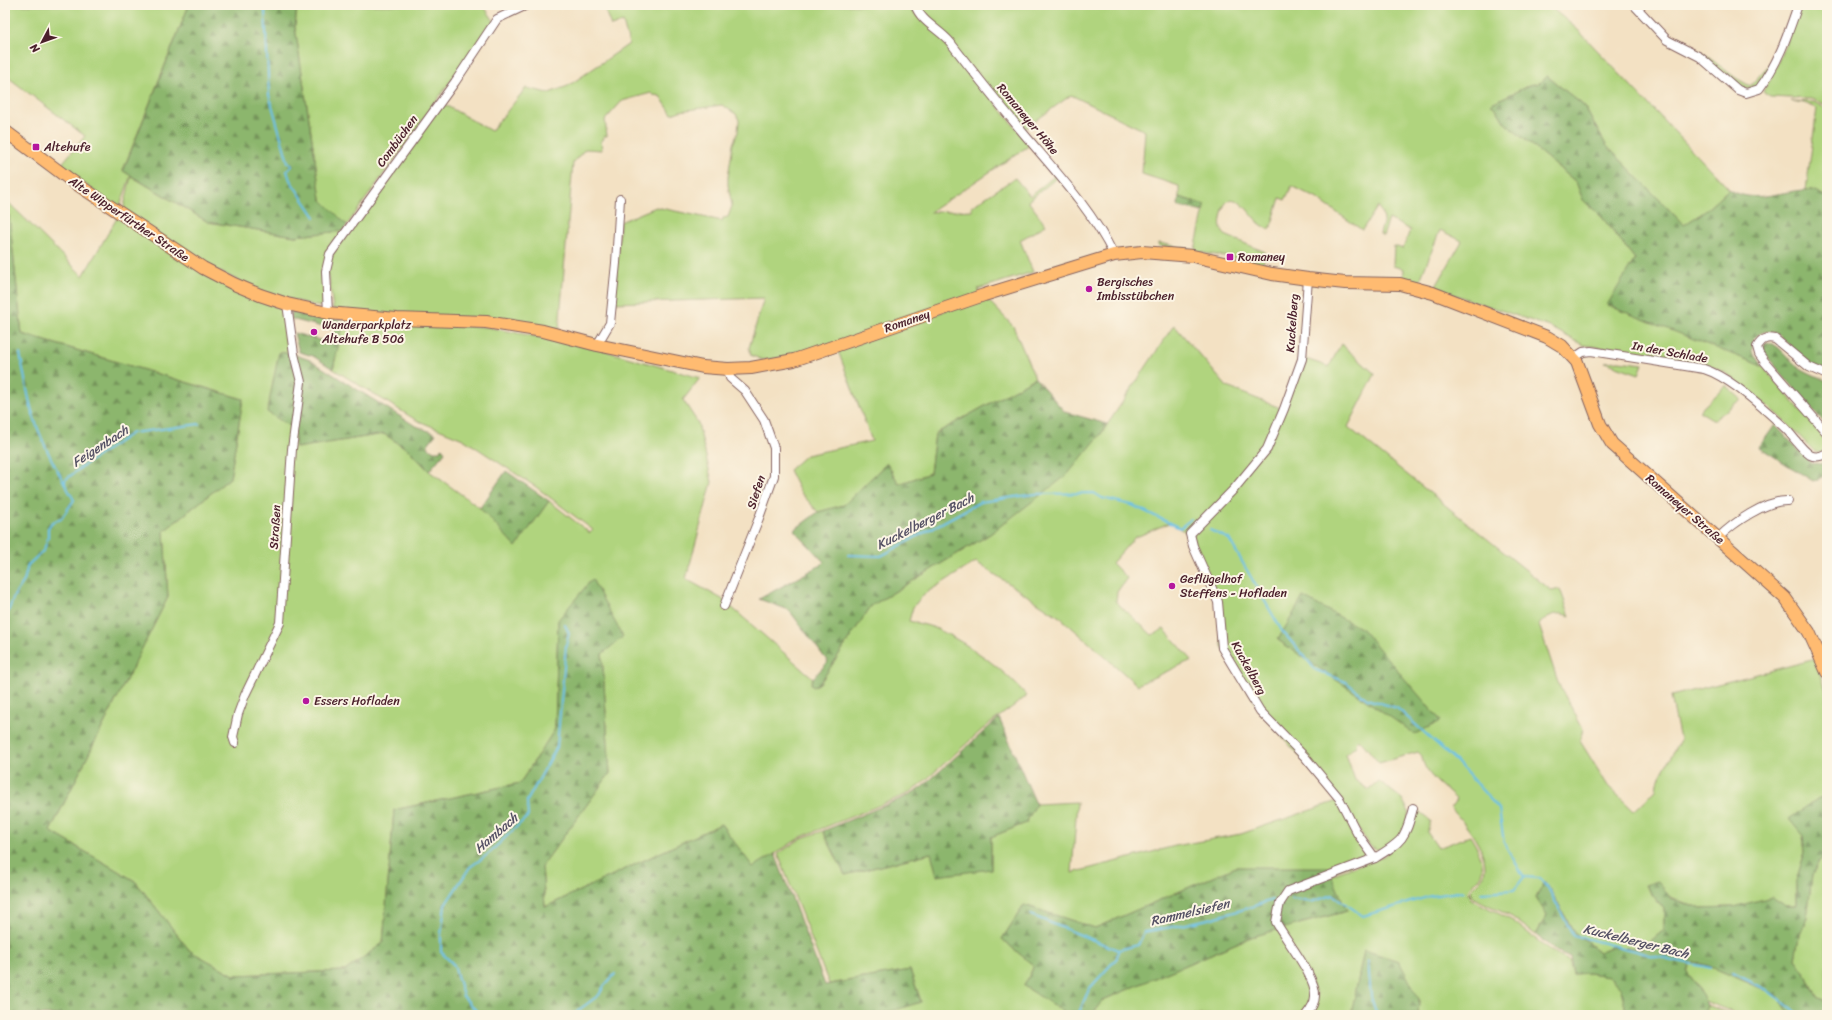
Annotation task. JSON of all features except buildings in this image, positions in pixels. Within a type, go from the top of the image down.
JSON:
[{"type":"main road","name":"Alte Wipperfürther Straße","points":[[5,131],[72,181],[162,242],[203,268],[260,295],[287,304],[328,313],[382,318],[486,322],[543,331],[597,345]]},
{"type":"main road","name":"Romaney","points":[[597,345],[701,367],[728,369],[751,368],[794,360],[984,295],[1114,255],[1142,252],[1192,256],[1272,274],[1308,279],[1400,284],[1433,293],[1555,341]]},
{"type":"main road","name":"Romaneyer Straße","points":[[1555,341],[1574,358],[1585,380],[1600,424],[1612,444],[1768,581],[1790,604],[1813,638],[1827,672]]},
{"type":"street","name":"Combüchen","points":[[328,313],[326,271],[330,254],[455,82],[498,19],[527,5]]},
{"type":"street","name":"Romaneyer Höhe","points":[[915,5],[923,18],[945,36],[980,81],[1058,172],[1083,204],[1103,234],[1114,255]]},
{"type":"street","points":[[1634,5],[1667,40],[1700,57],[1738,90],[1746,93],[1759,89],[1768,76],[1786,40],[1798,5]]},
{"type":"street","points":[[597,345],[610,323],[620,199]]},
{"type":"street","name":"Kuckelberg","points":[[1308,279],[1302,359],[1284,409],[1267,449],[1234,489],[1190,534],[1193,546],[1218,602],[1222,648],[1260,711],[1305,757],[1339,798],[1356,833],[1375,858]]},
{"type":"street","name":"Straßen","points":[[235,744],[233,737],[238,714],[245,695],[280,623],[292,449],[301,382],[294,354],[287,304]]},
{"type":"street","points":[[1827,375],[1809,368],[1775,339],[1768,338],[1760,341],[1757,347],[1759,354],[1765,362],[1827,433]]},
{"type":"street","name":"In der Schlade","points":[[1574,358],[1583,352],[1590,351],[1715,372],[1744,393],[1785,429],[1811,456],[1820,457],[1827,453]]},
{"type":"street","name":"Siefen","points":[[724,606],[774,476],[774,448],[764,420],[745,391],[730,378],[728,369]]},
{"type":"street","points":[[1718,538],[1736,521],[1778,500],[1788,501]]},
{"type":"street","points":[[1306,1015],[1314,1002],[1316,994],[1304,964],[1276,922],[1280,903],[1288,891],[1375,858],[1390,849],[1405,834],[1413,808]]},
{"type":"green space","points":[[5,5],[189,5],[123,170],[131,175],[119,209],[60,166],[85,136],[5,75]]},
{"type":"green space","points":[[189,5],[297,5],[295,27],[321,199],[347,225],[343,231],[295,236],[208,222],[123,171]]},
{"type":"green space","points":[[297,5],[483,5],[494,21],[347,225],[321,199],[295,27]]},
{"type":"green space","points":[[603,5],[914,5],[1030,145],[930,212],[973,210],[971,207],[1015,178],[1030,196],[1057,174],[1059,176],[1028,201],[1046,225],[1020,240],[1033,272],[978,289],[982,294],[795,356],[762,360],[751,355],[749,348],[764,298],[614,303],[620,222],[656,207],[722,221],[723,218],[728,217],[732,206],[728,177],[733,144],[738,132],[739,120],[736,114],[722,105],[680,111],[672,114],[660,96],[653,95],[651,93],[622,101],[605,120],[607,136],[603,136],[604,139],[601,140],[602,150],[585,149],[573,163],[559,329],[333,309],[328,270],[332,253],[440,102],[491,131],[526,88],[549,93],[568,86],[629,44],[623,22],[611,26]]},
{"type":"green space","points":[[918,5],[1548,5],[1578,30],[1729,189],[1704,212],[1684,225],[1606,145],[1584,106],[1547,76],[1539,83],[1530,85],[1490,104],[1496,108],[1505,123],[1576,182],[1583,200],[1602,217],[1635,259],[1743,358],[1762,366],[1826,440],[1827,449],[1820,453],[1815,452],[1780,416],[1726,373],[1701,362],[1583,345],[1550,327],[1435,288],[1462,241],[1440,230],[1419,283],[1403,280],[1404,269],[1393,266],[1394,246],[1403,249],[1410,230],[1389,219],[1383,236],[1380,234],[1384,219],[1378,206],[1362,230],[1316,198],[1292,186],[1285,200],[1280,198],[1270,230],[1263,226],[1243,205],[1234,200],[1230,200],[1223,208],[1220,223],[1222,231],[1225,235],[1265,252],[1263,264],[1266,266],[1229,257],[1159,246],[1159,243],[1195,250],[1205,205],[1179,197],[1179,186],[1142,174],[1145,131],[1071,95],[1023,130],[922,14]]},
{"type":"green space","points":[[1801,5],[1827,5],[1827,105],[1811,99],[1770,97],[1763,91],[1771,79]]},
{"type":"green space","points":[[1661,30],[1704,54],[1736,78],[1750,86],[1767,67],[1781,42],[1780,49],[1761,83],[1749,90],[1737,85]]},
{"type":"green space","points":[[1547,76],[1584,106],[1606,145],[1684,225],[1704,212],[1729,189],[1739,194],[1759,197],[1800,190],[1810,190],[1827,197],[1827,371],[1805,359],[1774,332],[1760,333],[1753,339],[1752,352],[1762,366],[1607,305],[1635,259],[1602,217],[1583,200],[1576,182],[1505,123],[1496,108],[1490,104],[1530,85],[1539,83]]},
{"type":"green space","points":[[1791,101],[1814,102],[1827,109],[1827,197],[1812,190],[1806,190],[1817,108],[1804,103]]},
{"type":"green space","points":[[131,176],[208,222],[295,236],[343,231],[330,251],[324,302],[320,307],[260,291],[204,264],[123,211]]},
{"type":"green space","points":[[1179,197],[1205,205],[1203,212],[1178,206]]},
{"type":"green space","points":[[5,199],[83,276],[117,218],[198,269],[239,291],[284,310],[286,332],[293,354],[279,352],[294,429],[296,448],[384,434],[409,450],[429,471],[480,508],[516,546],[549,501],[590,533],[593,530],[536,487],[463,439],[416,420],[333,369],[344,321],[360,323],[487,327],[595,348],[700,378],[683,400],[698,423],[712,482],[686,579],[722,599],[813,678],[811,683],[813,687],[820,683],[871,606],[990,534],[1101,434],[1174,325],[1227,387],[1283,409],[1264,446],[1232,487],[1188,533],[1169,523],[1134,538],[1112,563],[1127,578],[1117,592],[1116,602],[1152,635],[1164,629],[1192,660],[1137,685],[1061,618],[976,562],[924,594],[913,607],[909,621],[935,628],[973,649],[996,666],[1027,696],[984,728],[919,786],[905,795],[801,837],[753,868],[721,824],[545,907],[542,866],[610,773],[602,654],[558,621],[555,729],[520,783],[394,810],[383,943],[345,971],[234,975],[190,951],[135,881],[50,831],[168,597],[164,531],[230,478],[243,399],[22,334],[9,216],[5,223]]},
{"type":"green space","points":[[9,215],[22,334],[243,399],[230,478],[164,531],[168,597],[50,831],[135,881],[190,951],[234,975],[345,971],[383,943],[394,810],[520,783],[555,729],[558,620],[592,579],[623,637],[602,654],[610,773],[542,866],[545,907],[721,824],[753,867],[775,854],[825,985],[910,970],[921,1002],[879,1015],[5,1015],[5,223]]},
{"type":"green space","points":[[984,296],[1013,326],[1035,378],[935,434],[930,473],[899,484],[887,463],[844,505],[818,512],[800,492],[789,470],[806,455],[872,441],[838,351]]},
{"type":"green space","points":[[292,311],[344,321],[333,369],[313,356],[299,352],[294,333],[331,343],[334,330],[291,319]]},
{"type":"green space","points":[[1767,342],[1779,348],[1793,362],[1807,372],[1827,381],[1827,426],[1765,354],[1763,348],[1764,344]]},
{"type":"green space","points":[[1341,344],[1375,374],[1348,427],[1552,591],[1560,589],[1570,616],[1557,614],[1549,616],[1539,625],[1559,685],[1583,729],[1580,741],[1608,786],[1634,811],[1656,790],[1657,782],[1680,740],[1671,696],[1816,659],[1827,694],[1827,795],[1817,799],[1803,836],[1805,852],[1796,881],[1796,906],[1786,906],[1772,898],[1733,907],[1697,908],[1645,886],[1664,909],[1664,930],[1642,948],[1611,947],[1599,952],[1574,932],[1545,881],[1536,898],[1547,915],[1536,935],[1512,917],[1472,897],[1471,890],[1483,876],[1485,868],[1484,858],[1475,839],[1451,808],[1457,800],[1430,775],[1423,763],[1422,756],[1418,752],[1379,763],[1360,740],[1357,740],[1356,746],[1346,754],[1355,780],[1369,790],[1379,781],[1402,799],[1409,812],[1403,835],[1381,850],[1369,845],[1349,813],[1260,711],[1222,646],[1220,601],[1194,545],[1193,533],[1266,448],[1303,358],[1329,367]],"holes":[[[1303,598],[1345,685],[1278,640]]]},
{"type":"green space","points":[[279,352],[293,354],[310,360],[414,425],[436,434],[428,444],[428,447],[434,451],[440,451],[442,448],[445,452],[429,471],[409,450],[384,434],[296,448],[294,429],[267,412]]},
{"type":"green space","points":[[1619,361],[1643,364],[1639,374],[1605,362]]},
{"type":"green space","points":[[1035,378],[1065,412],[1107,424],[1101,434],[1067,475],[990,534],[871,606],[820,683],[813,687],[811,683],[813,678],[828,662],[789,610],[759,599],[824,562],[794,530],[818,512],[844,505],[887,463],[899,484],[930,473],[935,434]]},
{"type":"green space","points":[[1726,386],[1741,399],[1714,420],[1699,411]]},
{"type":"green space","points":[[1775,425],[1810,462],[1819,464],[1827,463],[1827,475],[1813,481],[1759,447]]},
{"type":"green space","points":[[506,471],[549,501],[516,547],[480,508]]},
{"type":"green space","points":[[1303,597],[1362,629],[1441,721],[1415,734],[1278,640]]},
{"type":"green space","points":[[999,718],[1036,804],[1026,823],[991,837],[991,869],[937,876],[931,853],[845,875],[823,831],[905,797],[921,788]]},
{"type":"green space","points":[[1827,795],[1827,855],[1819,861],[1812,875],[1807,918],[1799,937],[1795,959],[1808,977],[1817,997],[1827,1002],[1827,1015],[1791,1015],[1786,1010],[1777,995],[1709,966],[1691,961],[1687,972],[1696,984],[1707,1005],[1703,1015],[1627,1015],[1621,989],[1609,976],[1588,973],[1573,974],[1570,957],[1556,951],[1536,935],[1547,915],[1536,898],[1545,881],[1574,932],[1599,952],[1611,947],[1642,948],[1664,930],[1664,909],[1645,885],[1658,881],[1671,898],[1697,908],[1733,907],[1772,897],[1786,906],[1796,906],[1796,881],[1805,852],[1803,836],[1789,819],[1817,799]]},
{"type":"green space","points":[[1340,800],[1367,854],[1365,859],[1330,873],[1236,867],[1095,928],[1024,905],[1002,939],[1034,966],[1024,986],[1065,1012],[1061,1015],[879,1015],[921,1001],[910,970],[829,984],[778,854],[802,838],[823,831],[845,875],[931,853],[991,869],[991,837],[1026,823],[1036,804],[1077,802],[1072,873],[1175,846],[1241,834]]},
{"type":"green space","points":[[1417,810],[1431,821],[1427,832],[1438,848],[1470,836],[1473,840],[1482,862],[1482,868],[1479,878],[1468,891],[1471,899],[1513,921],[1551,951],[1569,960],[1573,974],[1588,973],[1609,976],[1621,989],[1627,1015],[1418,1015],[1419,999],[1364,950],[1351,1015],[1308,1015],[1317,994],[1281,929],[1347,911],[1331,875],[1386,855]]},
{"type":"green space","points":[[1827,855],[1827,1002],[1817,997],[1808,977],[1795,959],[1799,937],[1807,918],[1812,875],[1819,861]]},
{"type":"green space","points":[[1236,867],[1328,867],[1347,911],[1251,937],[1103,1000],[1091,1015],[1061,1015],[1064,1012],[1024,986],[1034,966],[1002,939],[1024,905],[1095,928]]},
{"type":"green space","points":[[1279,929],[1303,964],[1315,994],[1305,1015],[1091,1015],[1103,1000],[1251,937]]},
{"type":"green space","points":[[1364,950],[1399,961],[1419,999],[1418,1015],[1351,1015]]},
{"type":"green space","points":[[1690,961],[1709,966],[1777,995],[1786,1010],[1791,1015],[1740,1015],[1705,1001],[1696,984],[1687,972]]},
{"type":"green space","points":[[1707,1005],[1734,1015],[1703,1015]]},
{"type":"waterway","points":[[268,5],[265,11],[269,95],[288,162],[292,166],[287,171],[290,180],[315,217]]},
{"type":"waterway","name":"Feigenbach","points":[[5,620],[14,596],[24,581],[28,565],[44,550],[48,537],[48,528],[52,522],[61,519],[74,500],[50,457],[40,434],[32,411],[20,354]]},
{"type":"waterway","name":"Feigenbach","points":[[65,484],[65,480],[83,466],[132,433],[199,424]]},
{"type":"waterway","name":"Kuckelberger Bach","points":[[848,555],[881,556],[980,502],[1035,494],[1094,493],[1102,498],[1132,505],[1180,528],[1191,519]]},
{"type":"waterway","name":"Kuckelberger Bach","points":[[1210,530],[1229,539],[1282,631],[1316,670],[1346,682],[1367,699],[1397,708],[1456,761],[1499,809],[1504,843],[1524,877],[1540,878],[1547,886],[1573,935],[1658,957],[1711,968]]},
{"type":"waterway","name":"Hambach","points":[[480,1015],[463,996],[454,965],[441,952],[441,935],[445,905],[470,867],[487,855],[528,816],[527,801],[557,747],[566,645],[569,633],[565,625]]},
{"type":"waterway","name":"Rammelsiefen","points":[[1481,892],[1514,890],[1524,877]]},
{"type":"waterway","name":"Rammelsiefen","points":[[1292,899],[1311,902],[1333,895],[1363,916],[1431,896],[1464,891]]},
{"type":"waterway","name":"Rammelsiefen","points":[[1031,915],[1118,950],[1138,945],[1144,932],[1209,919],[1272,900]]},
{"type":"waterway","points":[[1078,1015],[1089,989],[1117,958],[1118,950]]},
{"type":"waterway","points":[[1368,961],[1371,997],[1377,1015]]},
{"type":"waterway","name":"Kuckelberger Bach","points":[[1733,973],[1767,990],[1800,1015]]},
{"type":"waterway","points":[[572,1015],[599,995],[604,986],[615,974]]},
{"type":"place","name":"Altehufe","points":[[36,147]]},
{"type":"place","name":"Romaney","points":[[1230,257]]},
{"type":"place","name":"Bergisches Imbisstübchen","points":[[1089,289]]},
{"type":"place","name":"Wanderparkplatz Altehufe B 506","points":[[314,332]]},
{"type":"place","name":"Geflügelhof Steffens - Hofladen","points":[[1172,586]]},
{"type":"place","name":"Essers Hofladen","points":[[306,701]]}]
